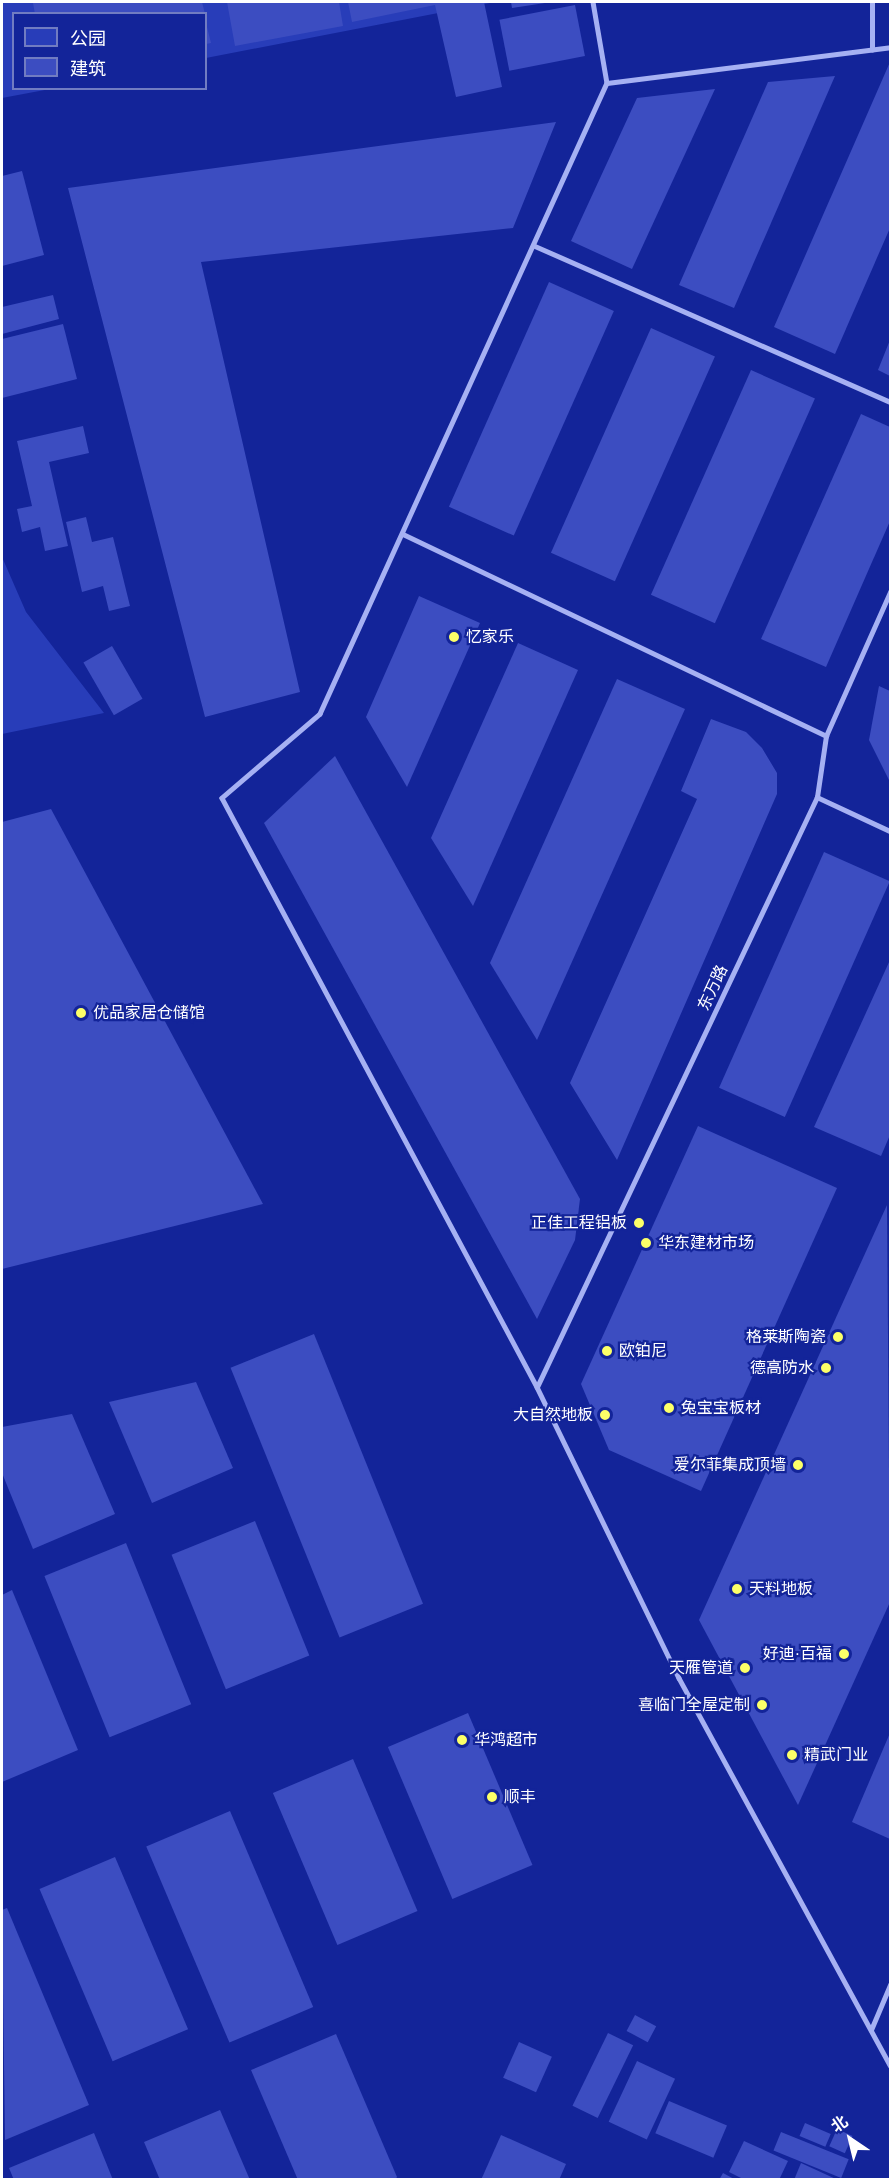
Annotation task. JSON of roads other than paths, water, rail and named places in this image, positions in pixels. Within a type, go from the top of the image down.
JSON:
[{"type":"lane","points":[[598,2],[593,2],[607,83],[535,246],[320,714],[222,798],[537,1387],[679,1678],[891,2065]]},
{"type":"lane","points":[[872,2],[872,50]]},
{"type":"lane","points":[[607,83],[891,47]]},
{"type":"lane","points":[[535,246],[891,402]]},
{"type":"lane","points":[[403,534],[826,736]]},
{"type":"lane","name":"东万路","points":[[537,1387],[817,797],[826,736],[891,592]]},
{"type":"lane","points":[[817,797],[891,831]]},
{"type":"lane","points":[[871,2030],[891,1985]]},
{"type":"place","name":"忆家乐","points":[[454,637]]},
{"type":"place","name":"优品家居仓储馆","points":[[81,1013]]},
{"type":"place","name":"正佳工程铝板","points":[[639,1223]]},
{"type":"place","name":"华东建材市场","points":[[646,1243]]},
{"type":"place","name":"格莱斯陶瓷","points":[[838,1337]]},
{"type":"place","name":"欧铂尼","points":[[607,1351]]},
{"type":"place","name":"德高防水","points":[[826,1368]]},
{"type":"place","name":"兔宝宝板材","points":[[669,1408]]},
{"type":"place","name":"大自然地板","points":[[605,1415]]},
{"type":"place","name":"爱尔菲集成顶墙","points":[[798,1465]]},
{"type":"place","name":"天料地板","points":[[737,1589]]},
{"type":"place","name":"好迪·百福","points":[[844,1654]]},
{"type":"place","name":"天雁管道","points":[[745,1668]]},
{"type":"place","name":"喜临门全屋定制","points":[[762,1705]]},
{"type":"place","name":"华鸿超市","points":[[462,1740]]},
{"type":"place","name":"精武门业","points":[[792,1755]]},
{"type":"place","name":"顺丰","points":[[492,1797]]}]
